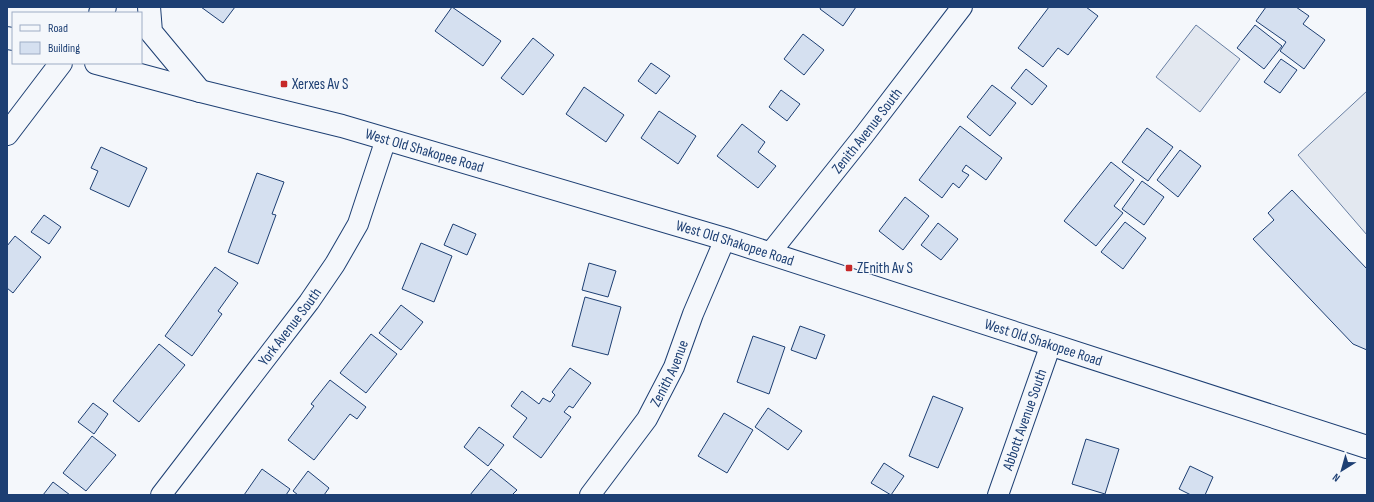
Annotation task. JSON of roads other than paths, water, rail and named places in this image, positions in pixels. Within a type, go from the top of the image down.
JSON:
[{"type":"main road","points":[[149,7],[151,32],[200,91]]},
{"type":"main road","points":[[7,134],[60,64]]},
{"type":"main road","name":"West Old Shakopee Road","points":[[100,64],[200,91],[342,126],[725,239],[1367,447]]},
{"type":"street","name":"Zenith Avenue South","points":[[770,253],[864,135],[962,7]]},
{"type":"street","name":"York Avenue South","points":[[161,495],[309,302],[335,264],[358,224],[386,139]]},
{"type":"street","name":"Zenith Avenue","points":[[590,495],[647,419],[674,367],[693,314],[725,239]]},
{"type":"street","name":"Abbott Avenue South","points":[[998,495],[1052,344]]},
{"type":"place","name":"Xerxes Av S","points":[[284,84]]},
{"type":"place","name":"ZEnith Av S","points":[[849,268]]}]
